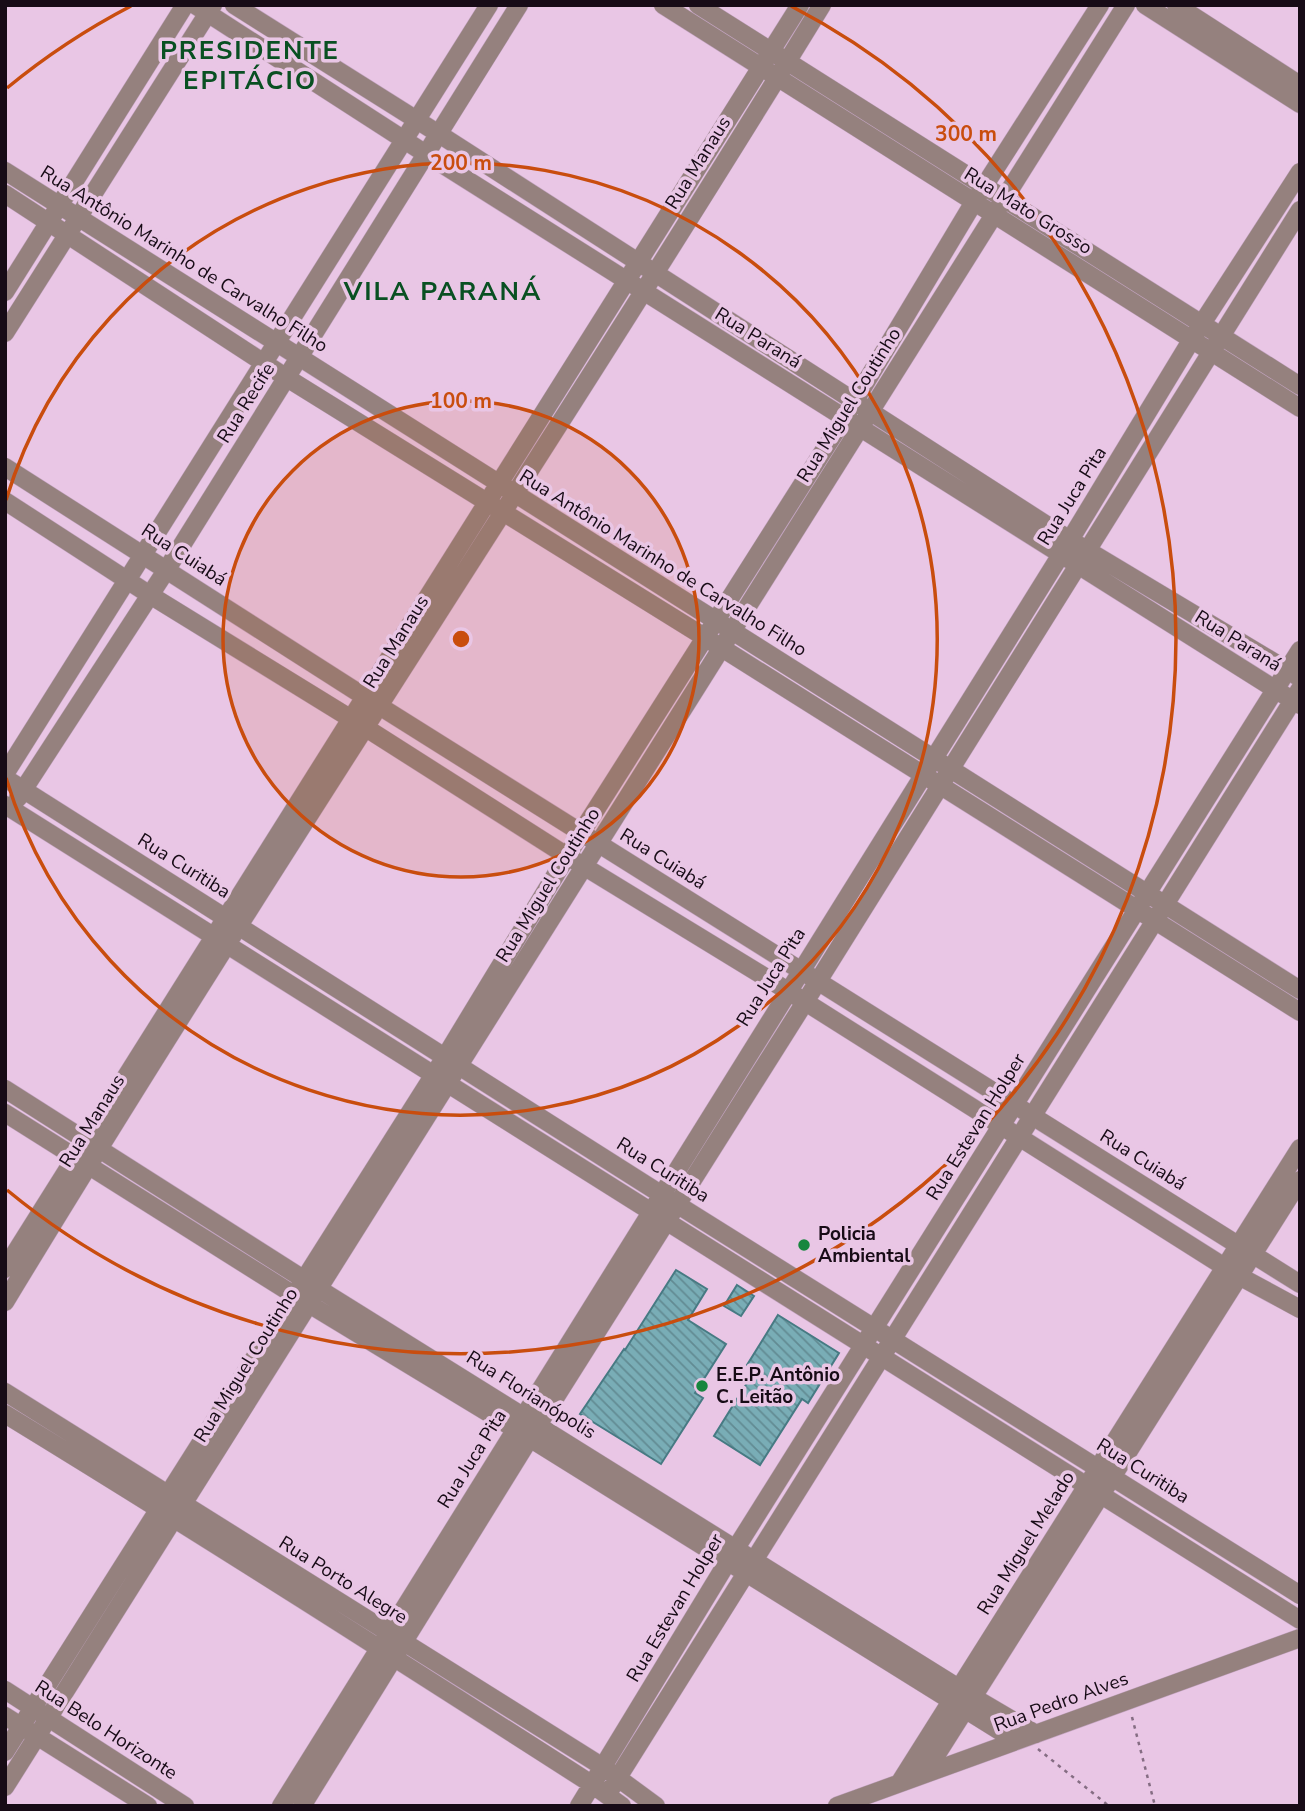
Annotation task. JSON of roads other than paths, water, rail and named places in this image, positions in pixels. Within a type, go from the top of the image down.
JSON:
[{"type":"street","points":[[5,292],[186,5]]},
{"type":"street","name":"Rua Paraná","points":[[234,5],[638,263],[849,409]]},
{"type":"street","name":"Rua Recife","points":[[5,776],[489,5]]},
{"type":"street","name":"Rua Recife","points":[[7,811],[167,569],[519,5]]},
{"type":"street","name":"Rua Mato Grosso","points":[[663,5],[994,215],[1216,344],[1300,408]]},
{"type":"street","name":"Rua Mato Grosso","points":[[698,5],[986,186],[1197,332]]},
{"type":"street","name":"Rua Manaus","points":[[5,1269],[82,1161],[359,723],[365,697],[495,507],[514,494],[654,274],[768,73],[771,51],[800,5]]},
{"type":"street","name":"Rua Manaus","points":[[359,723],[380,707],[495,507],[499,484],[627,280],[768,73],[788,62],[822,5]]},
{"type":"street","name":"Rua Miguel Coutinho","points":[[452,1062],[581,833],[706,638],[974,202],[1100,5]]},
{"type":"street","name":"Rua Miguel Coutinho","points":[[5,1787],[38,1736],[42,1713],[440,1079],[584,867],[1126,5]]},
{"type":"street","points":[[1145,5],[1300,104]]},
{"type":"street","points":[[1176,5],[1300,85]]},
{"type":"street","points":[[5,333],[206,8]]},
{"type":"street","name":"Rua Paraná","points":[[206,8],[426,154],[643,290],[866,419],[1082,557],[1275,689],[1297,698]]},
{"type":"street","name":"Rua Antônio Marinho de Carvalho Filho","points":[[5,170],[1300,990]]},
{"type":"street","name":"Rua Juca Pita","points":[[281,1806],[391,1645],[527,1427],[651,1211],[1066,547],[1197,332],[1300,172]]},
{"type":"street","name":"Rua Antônio Marinho de Carvalho Filho","points":[[5,194],[287,378],[722,648],[1300,1013]]},
{"type":"street","name":"Rua Juca Pita","points":[[527,1427],[668,1221],[1300,210]]},
{"type":"street","name":"Rua Mato Grosso","points":[[1216,344],[1300,386]]},
{"type":"street","name":"Rua Cuiabá","points":[[5,467],[380,707],[1300,1284]]},
{"type":"street","points":[[5,500],[150,595],[359,723],[584,867],[788,990],[1232,1271],[1300,1309]]},
{"type":"street","name":"Rua Paraná","points":[[1082,557],[1293,674]]},
{"type":"street","name":"Rua Estevan Holper","points":[[579,1806],[600,1790],[731,1555],[1275,689],[1293,674],[1300,650]]},
{"type":"street","name":"Rua Estevan Holper","points":[[610,1772],[749,1566],[1164,904],[1297,698]]},
{"type":"street","name":"Rua Curitiba","points":[[5,776],[678,1205],[1300,1595]]},
{"type":"street","points":[[7,811],[668,1221],[1300,1620]]},
{"type":"street","name":"Rua Florianópolis","points":[[5,1089],[93,1144],[307,1292]]},
{"type":"street","name":"Rua Florianópolis","points":[[5,1113],[307,1292],[962,1699],[1028,1737]]},
{"type":"street","name":"Rua Miguel Melado","points":[[1246,1250],[1300,1148]]},
{"type":"street","name":"Rua Manaus","points":[[5,1302],[82,1161]]},
{"type":"street","name":"Rua Miguel Melado","points":[[900,1782],[962,1699],[1232,1271],[1300,1180]]},
{"type":"street","name":"Rua Porto Alegre","points":[[5,1392],[172,1506],[391,1645],[610,1772],[656,1806]]},
{"type":"street","name":"Rua Porto Alegre","points":[[5,1414],[172,1506]]},
{"type":"street","name":"Rua Pedro Alves","points":[[837,1806],[1300,1638]]},
{"type":"street","name":"Rua Juca Pita","points":[[302,1806],[391,1645]]},
{"type":"street","name":"Rua Porto Alegre","points":[[391,1645],[622,1806]]},
{"type":"street","name":"Rua Belo Horizonte","points":[[5,1690],[185,1806]]},
{"type":"street","name":"Rua Miguel Melado","points":[[925,1773],[962,1699]]},
{"type":"street","name":"Rua Miguel Coutinho","points":[[5,1752],[22,1726],[42,1713]]},
{"type":"street","points":[[5,1716],[148,1806]]},
{"type":"place","name":"Policia Ambiental","points":[[804,1245]]},
{"type":"place","name":"E.E.P. Antônio C. Leitão","points":[[702,1386]]},
{"type":"district","name":"PRESIDENTE EPITÁCIO","points":[[250,65]]},
{"type":"district","name":"VILA PARANÁ","points":[[443,291]]}]
